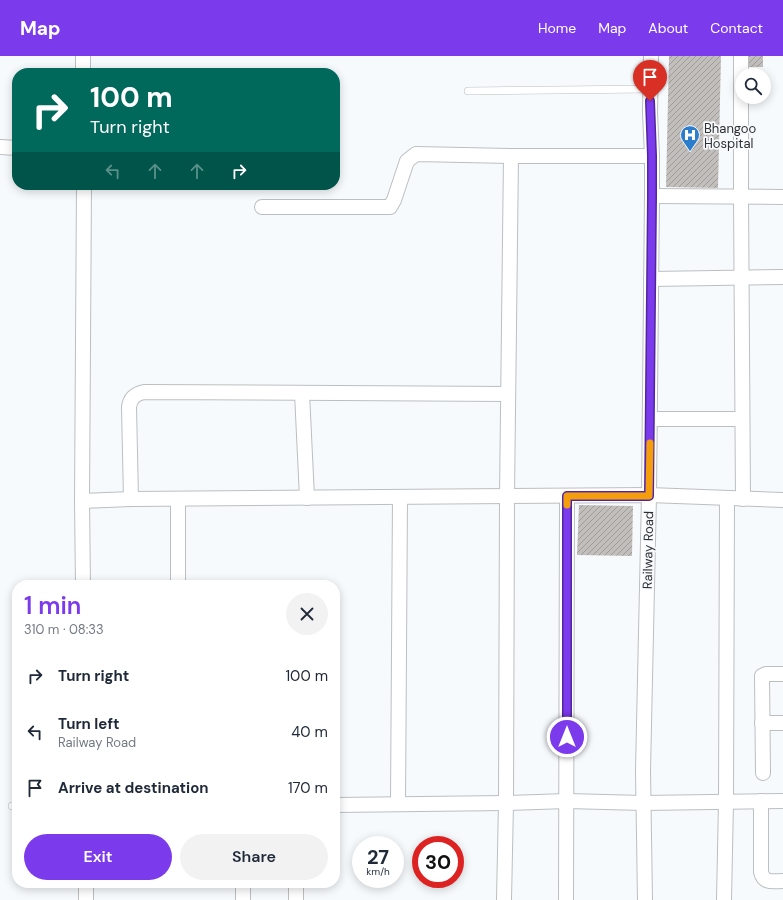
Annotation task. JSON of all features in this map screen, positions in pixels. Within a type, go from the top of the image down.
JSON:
[{"type":"street","points":[[83,56],[83,68]]},
{"type":"street","name":"Railway Road","points":[[645,900],[643,803],[650,419],[652,196],[650,113],[651,56]]},
{"type":"street","points":[[742,56],[741,196],[743,499]]},
{"type":"street","points":[[0,147],[12,148]]},
{"type":"street","points":[[262,207],[390,207],[394,200],[407,161],[416,154],[652,156]]},
{"type":"street","points":[[504,900],[511,156]]},
{"type":"street","points":[[83,580],[84,190]]},
{"type":"street","points":[[652,196],[783,197]]},
{"type":"street","points":[[651,279],[783,277]]},
{"type":"street","points":[[131,499],[129,407],[133,396],[139,393],[508,394]]},
{"type":"street","points":[[302,393],[307,498]]},
{"type":"street","points":[[650,419],[742,419]]},
{"type":"street","points":[[82,500],[507,496],[649,496],[783,500]]},
{"type":"street","points":[[566,900],[567,496]]},
{"type":"street","points":[[398,804],[400,497]]},
{"type":"street","points":[[178,499],[178,580]]},
{"type":"street","points":[[724,900],[726,802],[727,499]]},
{"type":"street","points":[[762,773],[762,676],[766,674],[783,674]]},
{"type":"street","points":[[762,723],[783,723]]},
{"type":"street","points":[[340,805],[567,801],[643,803],[783,801]]},
{"type":"street","points":[[761,801],[762,876],[766,880],[783,881]]},
{"type":"street","points":[[86,888],[86,900]]},
{"type":"street","points":[[243,888],[243,900]]},
{"type":"street","points":[[296,888],[296,900]]},
{"type":"lane","points":[[468,91],[650,89]]},
{"type":"building","points":[[669,56],[721,56],[718,188],[666,187]]},
{"type":"building","points":[[747,56],[763,56],[763,67],[747,67]]},
{"type":"building","points":[[579,505],[633,506],[632,556],[577,555]]},
{"type":"slow traffic","points":[[567,505],[567,496],[649,496],[650,443]]},
{"type":"place","name":"Bhangoo Hospital","points":[[690,152]]},
{"type":"route","points":[[567,737],[567,496],[649,496],[652,196],[650,101]]}]
